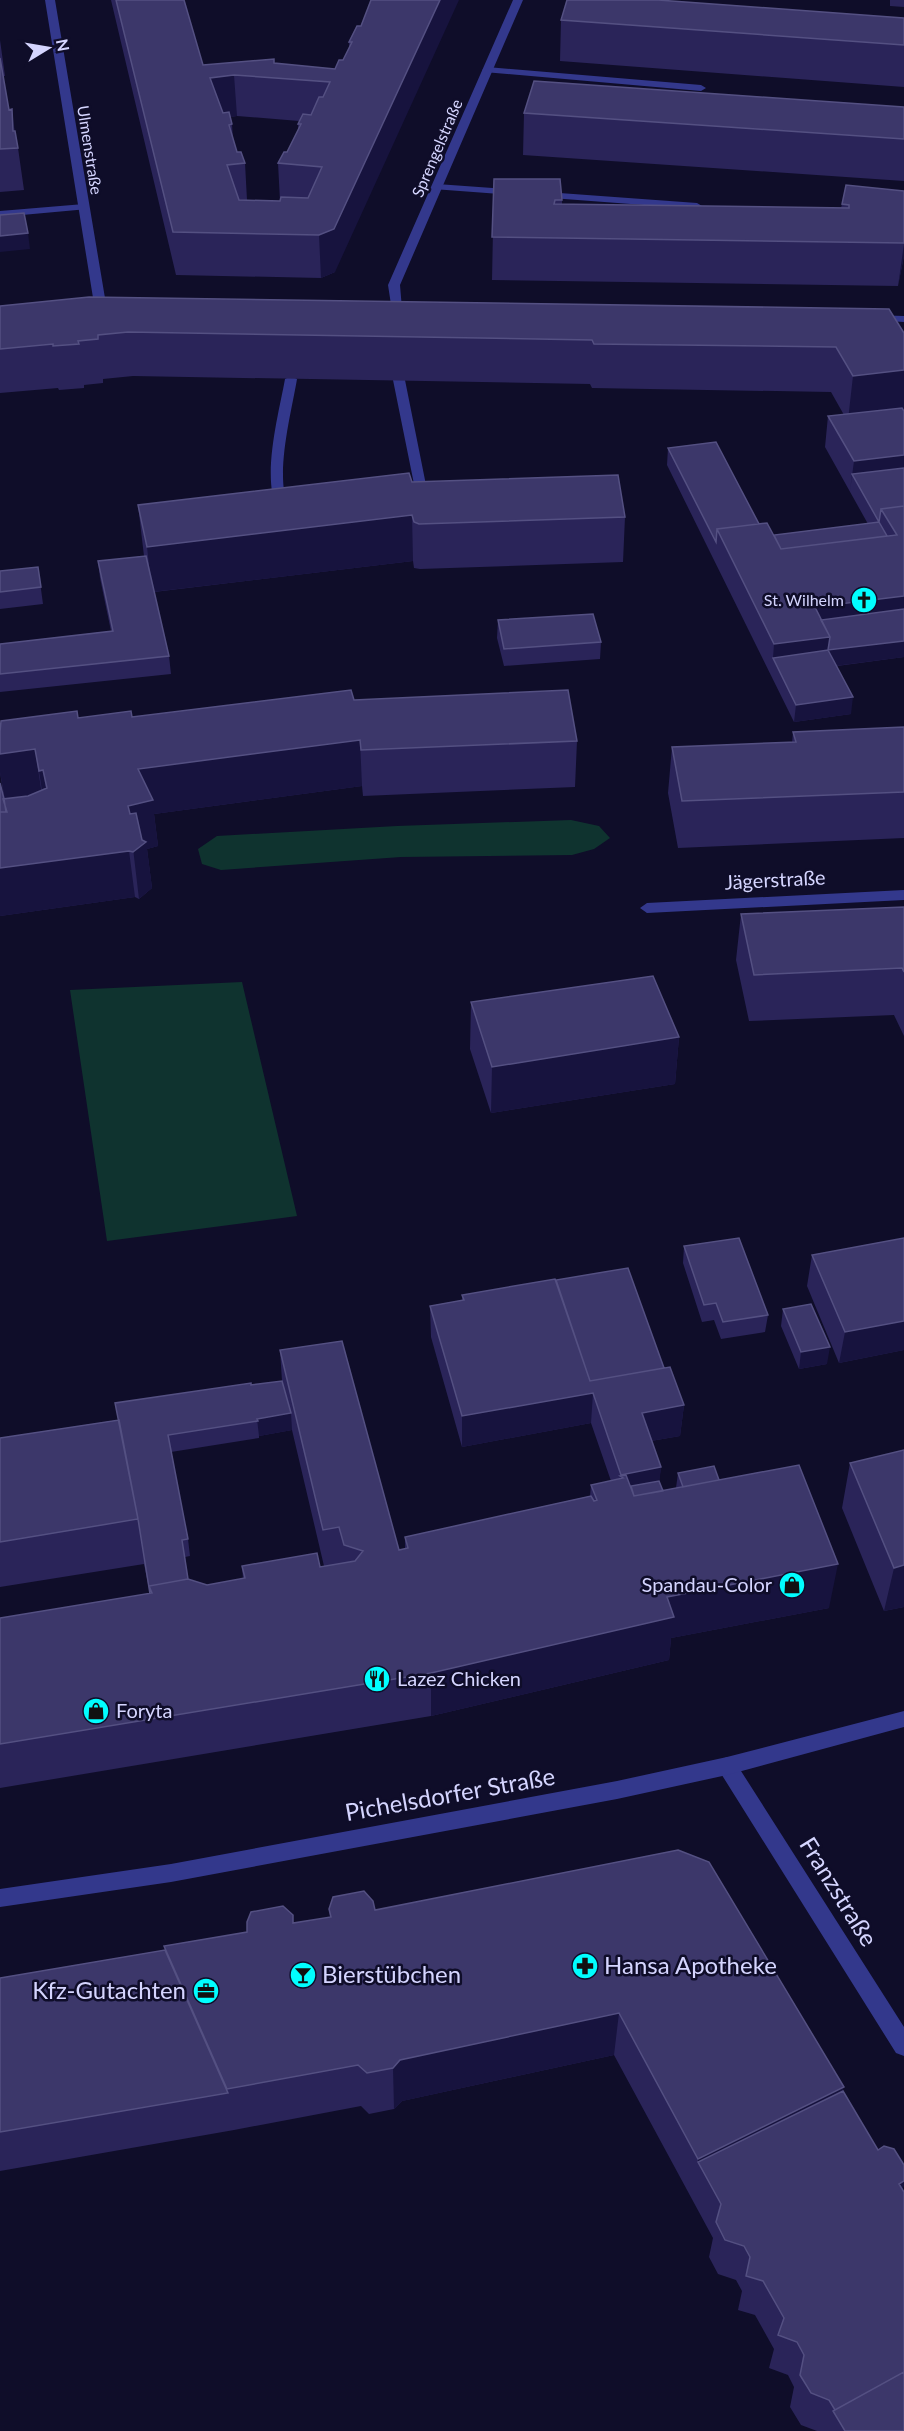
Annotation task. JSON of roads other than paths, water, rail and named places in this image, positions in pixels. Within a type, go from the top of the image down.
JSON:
[{"type":"street","name":"Ulmenstraße","points":[[50,0],[100,304]]},
{"type":"street","name":"Sprengelstraße","points":[[395,311],[394,285],[518,0]]},
{"type":"street","points":[[487,70],[701,88]]},
{"type":"street","points":[[437,187],[697,206]]},
{"type":"street","points":[[0,214],[84,207]]},
{"type":"street","points":[[864,318],[904,319]]},
{"type":"street","points":[[291,379],[280,443],[277,495],[278,505],[287,514],[294,515]]},
{"type":"street","points":[[399,380],[422,495],[417,501],[405,506]]},
{"type":"street","name":"Jägerstraße","points":[[647,908],[904,896]]},
{"type":"street","name":"Pichelsdorfer Straße","points":[[0,1898],[182,1870],[617,1790],[727,1766],[904,1719]]},
{"type":"street","name":"Franzstraße","points":[[727,1766],[904,2046]]},
{"type":"place","name":"St. Wilhelm","points":[[864,600]]},
{"type":"place","name":"Spandau-Color","points":[[792,1585]]},
{"type":"place","name":"Lazez Chicken","points":[[377,1679]]},
{"type":"place","name":"Foryta","points":[[96,1711]]},
{"type":"place","name":"Hansa Apotheke","points":[[585,1966]]},
{"type":"place","name":"Bierstübchen","points":[[303,1975]]},
{"type":"place","name":"Kfz-Gutachten","points":[[206,1991]]}]
